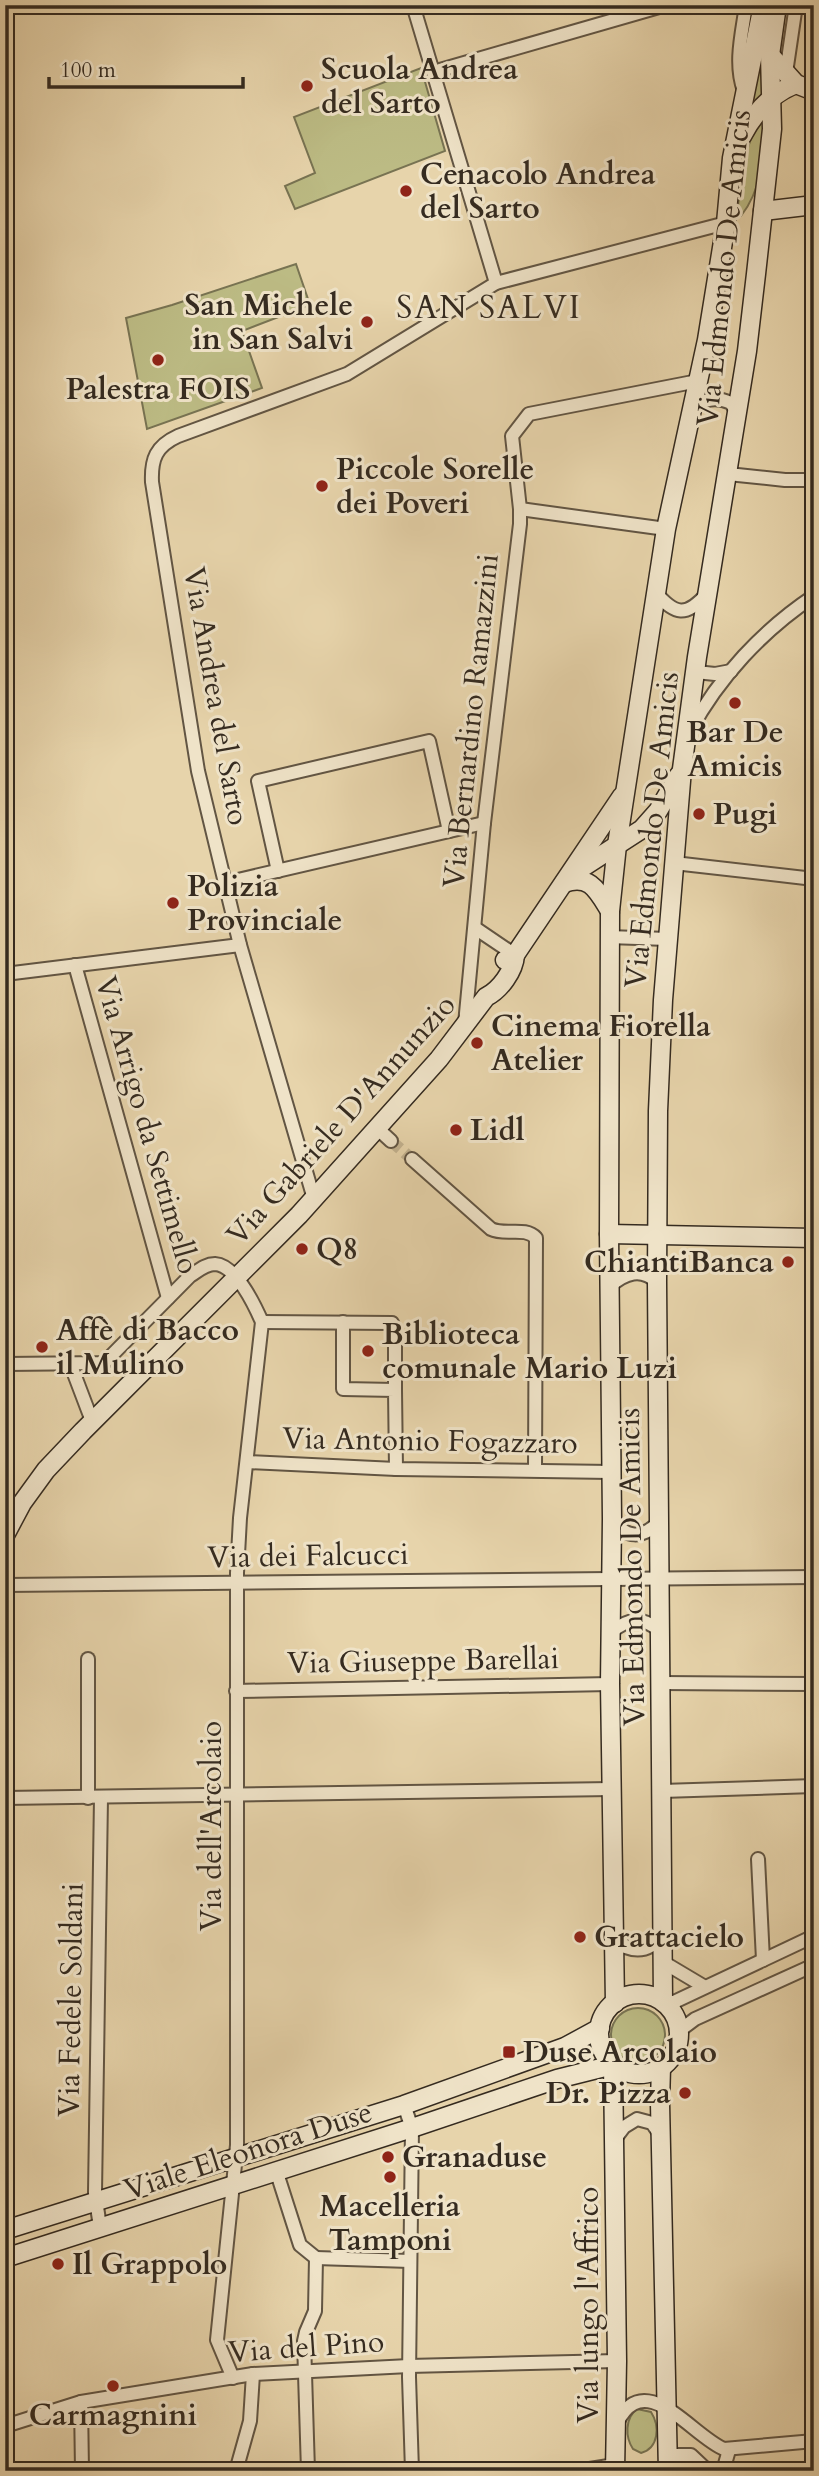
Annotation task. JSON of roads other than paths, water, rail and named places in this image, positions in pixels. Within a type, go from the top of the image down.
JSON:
[{"type":"street","points":[[413,5],[495,278]]},
{"type":"street","points":[[433,72],[666,5]]},
{"type":"street","points":[[745,94],[738,66],[746,5]]},
{"type":"street","points":[[615,2003],[610,1684],[612,1519],[608,937],[617,845],[666,529],[698,381],[726,223],[732,158],[763,5]]},
{"type":"street","name":"Via Edmondo De Amicis","points":[[664,2002],[657,1282],[658,1111],[682,769],[707,594],[738,414],[764,211],[772,129],[770,55],[777,5]]},
{"type":"street","points":[[732,158],[748,124],[791,78],[796,5]]},
{"type":"street","points":[[770,55],[791,78],[814,91]]},
{"type":"street","points":[[764,211],[814,205]]},
{"type":"street","name":"Via Andrea del Sarto","points":[[314,1199],[240,944],[195,751],[152,482],[156,451],[168,441],[348,374],[495,278],[726,223]]},
{"type":"street","name":"Via Bernardino Ramazzini","points":[[464,1028],[484,823],[520,509],[512,436],[529,414],[698,381]]},
{"type":"street","points":[[690,410],[705,400],[715,398],[731,403],[738,414]]},
{"type":"street","points":[[728,474],[814,480]]},
{"type":"street","points":[[520,509],[666,529]]},
{"type":"street","points":[[656,593],[674,610],[684,611],[695,606],[707,594]]},
{"type":"street","points":[[687,737],[701,711],[731,671],[766,633],[814,596]]},
{"type":"street","points":[[696,672],[715,674],[731,671]]},
{"type":"street","points":[[278,871],[258,780],[429,741],[449,831]]},
{"type":"street","points":[[617,845],[632,837],[652,819],[682,769]]},
{"type":"street","name":"Via Gabriele D'Annunzio","points":[[5,1535],[35,1484],[92,1421],[237,1279],[314,1199],[385,1135],[486,997],[487,986],[498,969],[506,958],[514,955],[625,790]]},
{"type":"street","points":[[225,883],[484,823]]},
{"type":"street","name":"Via Gabriele D'Annunzio","points":[[564,883],[585,865],[617,845]]},
{"type":"street","points":[[674,863],[814,879]]},
{"type":"street","points":[[564,883],[579,879],[587,881],[610,911]]},
{"type":"street","name":"Via Bernardino Ramazzini","points":[[475,928],[514,955]]},
{"type":"street","points":[[608,937],[668,939]]},
{"type":"street","points":[[5,974],[240,944]]},
{"type":"street","name":"Via Arrigo da Settimello","points":[[75,965],[168,1298]]},
{"type":"street","points":[[412,1159],[491,1230],[528,1231],[536,1238],[536,1470]]},
{"type":"street","points":[[609,1234],[814,1238]]},
{"type":"street","name":"Via Gabriele D'Annunzio","points":[[71,1363],[104,1363],[190,1276],[208,1265],[223,1267],[237,1279]]},
{"type":"street","points":[[610,1286],[624,1276],[639,1272],[657,1282]]},
{"type":"street","points":[[237,1279],[250,1296],[262,1322],[394,1324],[396,1469]]},
{"type":"street","name":"Via dell'Arcolaio","points":[[233,2378],[216,2340],[236,2158],[237,1583],[240,1518],[262,1322]]},
{"type":"street","points":[[343,1322],[343,1389],[396,1390]]},
{"type":"street","points":[[5,1364],[71,1363],[92,1421]]},
{"type":"street","name":"Via Antonio Fogazzaro","points":[[247,1462],[396,1469],[611,1472]]},
{"type":"street","points":[[612,1519],[623,1531],[634,1536],[644,1534],[659,1522]]},
{"type":"street","name":"Via dei Falcucci","points":[[5,1585],[814,1577]]},
{"type":"street","points":[[611,1632],[625,1622],[639,1619],[660,1631]]},
{"type":"street","name":"Via Fedele Soldani","points":[[89,1659],[94,1798],[95,2203]]},
{"type":"street","points":[[661,1683],[814,1684]]},
{"type":"street","name":"Via Giuseppe Barellai","points":[[236,1691],[610,1684]]},
{"type":"street","points":[[662,1791],[814,1786]]},
{"type":"street","points":[[5,1798],[612,1789]]},
{"type":"street","points":[[758,1859],[763,1960]]},
{"type":"street","points":[[615,1932],[625,1947],[639,1950],[656,1943],[663,1934]]},
{"type":"street","points":[[600,2028],[604,2016],[615,2003],[638,1994],[664,2002],[674,2002],[814,1936]]},
{"type":"street","points":[[663,1962],[705,1987]]},
{"type":"street","points":[[679,2031],[695,2019],[814,1965]]},
{"type":"street","points":[[613,2065],[622,2070],[645,2074],[661,2067],[676,2051],[679,2031],[674,2014],[664,2002]]},
{"type":"street","name":"Viale Eleonora Duse","points":[[5,2230],[404,2105],[565,2048],[600,2028]]},
{"type":"street","name":"Via lungo l'Affrico","points":[[600,2028],[602,2048],[613,2065],[617,2361],[615,2468]]},
{"type":"street","name":"Viale Eleonora Duse","points":[[5,2258],[557,2079],[613,2065]]},
{"type":"street","points":[[661,2067],[667,2463],[691,2455],[708,2471]]},
{"type":"street","name":"Viale Eleonora Duse","points":[[404,2105],[412,2128]]},
{"type":"street","points":[[615,2138],[624,2127],[637,2119],[652,2123],[661,2136]]},
{"type":"street","points":[[411,2471],[409,2365],[412,2128]]},
{"type":"street","points":[[276,2170],[300,2245],[316,2258],[410,2262]]},
{"type":"street","name":"Viale Eleonora Duse","points":[[95,2203],[100,2227]]},
{"type":"street","points":[[308,2471],[305,2337],[316,2311],[316,2258]]},
{"type":"street","name":"Via del Pino","points":[[5,2426],[81,2402],[253,2374],[409,2365],[617,2361]]},
{"type":"street","points":[[236,2471],[250,2421],[253,2374]]},
{"type":"street","name":"Via lungo l'Affrico","points":[[616,2423],[625,2409],[635,2402],[648,2401],[666,2408]]},
{"type":"street","points":[[81,2402],[82,2471]]},
{"type":"street","points":[[666,2408],[717,2446],[729,2450],[814,2441]]},
{"type":"street","points":[[723,2471],[729,2450]]},
{"type":"street","points":[[577,2471],[615,2468]]},
{"type":"tunnel","points":[[391,1141],[412,1159]]},
{"type":"place","name":"Scuola Andrea del Sarto","points":[[307,86]]},
{"type":"place","name":"Cenacolo Andrea del Sarto","points":[[406,191]]},
{"type":"place","name":"San Michele in San Salvi","points":[[367,322]]},
{"type":"place","name":"Palestra FOIS","points":[[158,360]]},
{"type":"place","name":"Piccole Sorelle dei Poveri","points":[[322,486]]},
{"type":"place","name":"Bar De Amicis","points":[[735,703]]},
{"type":"place","name":"Pugi","points":[[699,814]]},
{"type":"place","name":"Polizia Provinciale","points":[[173,903]]},
{"type":"place","name":"Cinema Fiorella Atelier","points":[[477,1043]]},
{"type":"place","name":"Lidl","points":[[456,1130]]},
{"type":"place","name":"Q8","points":[[302,1249]]},
{"type":"place","name":"ChiantiBanca","points":[[788,1262]]},
{"type":"place","name":"Affè di Bacco il Mulino","points":[[42,1347]]},
{"type":"place","name":"Biblioteca comunale Mario Luzi","points":[[368,1351]]},
{"type":"place","name":"Grattacielo","points":[[580,1937]]},
{"type":"place","name":"Duse Arcolaio","points":[[509,2052]]},
{"type":"place","name":"Dr. Pizza","points":[[685,2093]]},
{"type":"place","name":"Granaduse","points":[[388,2157]]},
{"type":"place","name":"Macelleria Tamponi","points":[[390,2177]]},
{"type":"place","name":"Il Grappolo","points":[[58,2264]]},
{"type":"place","name":"Carmagnini","points":[[113,2386]]},
{"type":"district","name":"SAN SALVI","points":[[489,308]]}]
